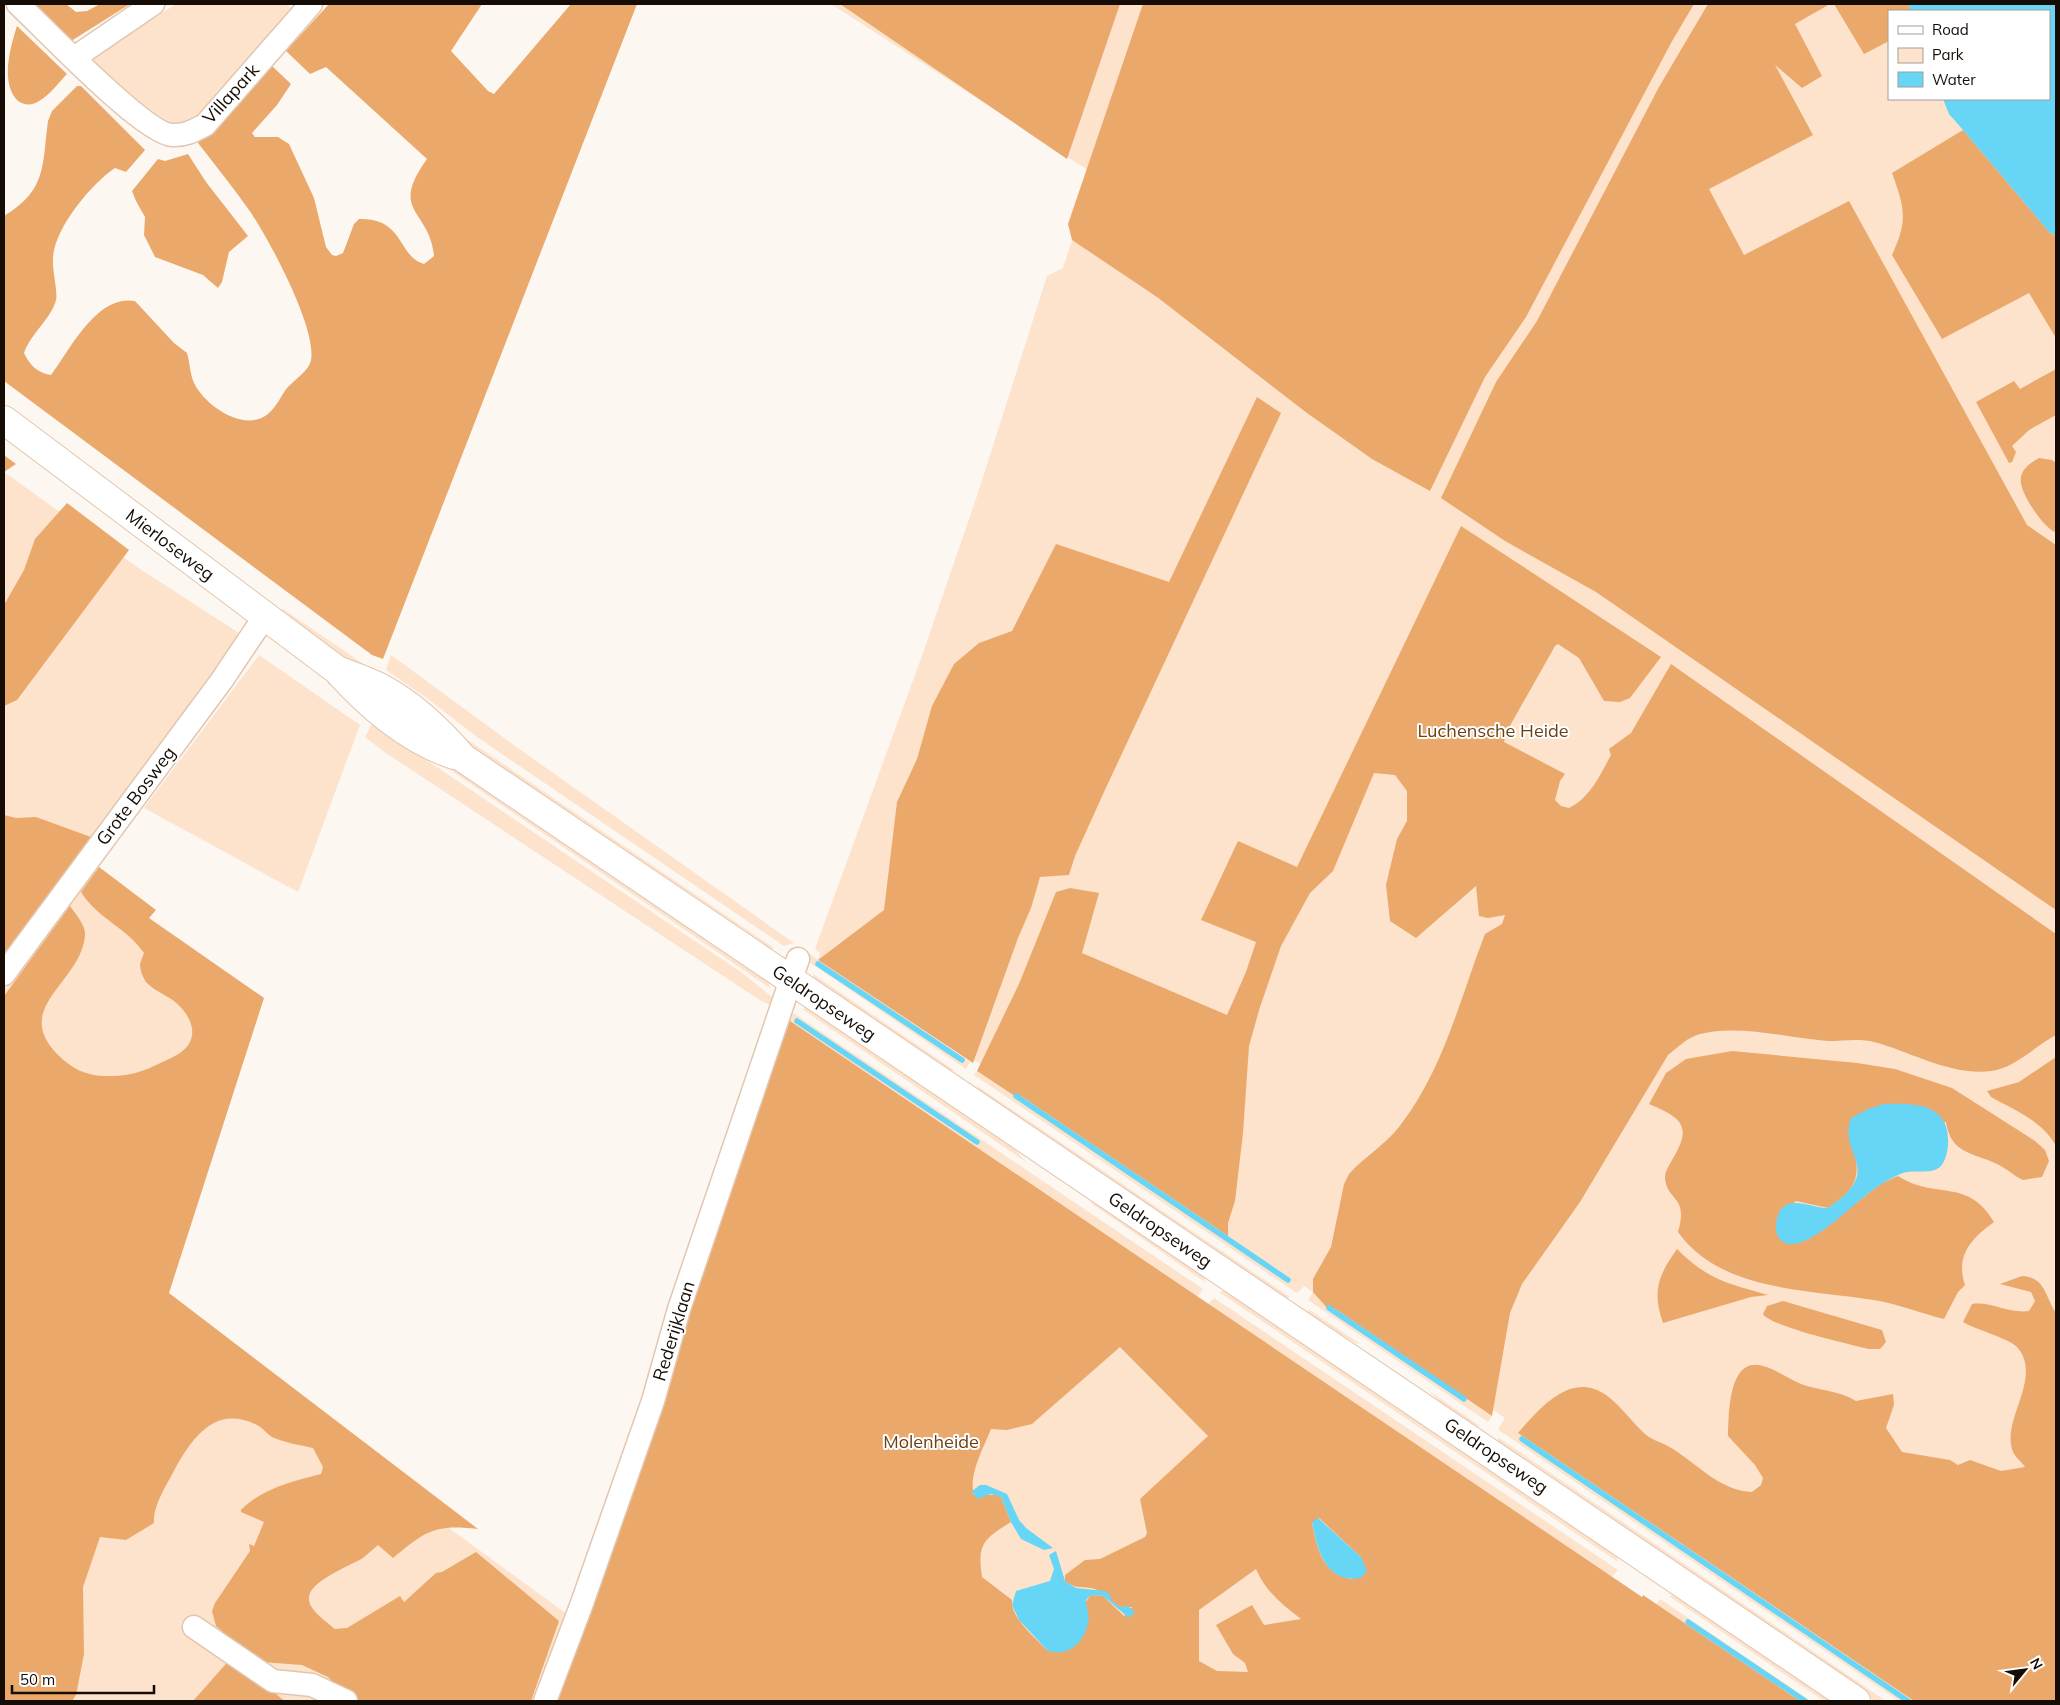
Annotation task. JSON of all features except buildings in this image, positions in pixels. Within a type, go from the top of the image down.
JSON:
[{"type":"main road","name":"Mierloseweg","points":[[4,420],[337,670],[376,696]]},
{"type":"main road","name":"Geldropseweg","points":[[376,696],[422,742],[464,758],[795,970],[1856,1701]]},
{"type":"street","name":"Villapark","points":[[18,4],[141,120],[171,136],[188,133],[205,125],[305,6]]},
{"type":"street","points":[[74,58],[153,4]]},
{"type":"street","name":"Grote Bosweg","points":[[4,974],[216,688],[265,616]]},
{"type":"street","name":"Rederijklaan","points":[[544,1701],[581,1606],[653,1401],[679,1309],[795,970]]},
{"type":"street","points":[[194,1627],[274,1681],[312,1685],[346,1701]]},
{"type":"green space","points":[[29,4],[66,4],[76,12],[87,11],[100,4],[130,4],[68,43]]},
{"type":"green space","points":[[176,4],[287,4],[294,11],[188,127],[177,132],[87,62]]},
{"type":"green space","points":[[329,4],[482,4],[451,51],[488,91],[494,94],[571,4],[637,4],[383,659],[372,655],[4,381],[4,216],[28,197],[35,186],[43,164],[48,121],[52,111],[77,86],[81,86],[145,150],[126,172],[115,168],[105,175],[75,208],[60,234],[53,258],[56,300],[50,313],[31,339],[24,353],[28,361],[42,372],[51,375],[86,325],[97,314],[121,301],[135,301],[174,343],[187,353],[193,380],[199,392],[216,408],[238,419],[260,419],[269,413],[287,388],[308,368],[311,360],[311,345],[307,327],[279,261],[249,210],[198,143],[272,66],[291,84],[277,105],[252,133],[255,137],[278,137],[289,144],[314,198],[326,247],[332,255],[336,256],[343,253],[354,224],[359,219],[374,220],[385,224],[399,238],[415,260],[424,264],[434,256],[426,229],[414,210],[411,201],[411,190],[416,177],[427,159],[326,67],[310,74],[286,51]]},
{"type":"green space","name":"Luchensche Heide","points":[[831,4],[2056,4],[2056,1701],[1518,1433],[1914,1701],[1899,1701],[1500,1431],[1498,1429],[1505,1418],[1314,1289],[1328,1309],[1334,1308],[1492,1416],[1488,1422],[1308,1300],[1313,1292],[1304,1286],[1297,1293],[974,1075],[977,1071],[1015,1097],[1021,1096],[1228,1235],[824,956],[818,960],[820,953],[815,949],[923,653],[978,493],[1047,276],[1063,268],[1094,174]]},
{"type":"green space","points":[[840,4],[1120,4],[1067,159]]},
{"type":"green space","points":[[1143,4],[1694,4],[1671,43],[1526,317],[1485,377],[1430,491],[1372,459],[1307,413],[1157,297],[1072,240],[1068,224]]},
{"type":"green space","points":[[1708,4],[1830,4],[1795,24],[1822,76],[1802,88],[1775,65],[1813,135],[1709,189],[1744,255],[1849,201],[2027,525],[2056,545],[2056,910],[1596,592],[1505,541],[1441,498],[1496,382],[1537,321],[1659,87]]},
{"type":"green space","points":[[1834,4],[1908,4],[1911,10],[1888,10],[1888,42],[1864,54]]},
{"type":"green space","points":[[17,26],[67,74],[47,96],[32,104],[23,104],[18,101],[9,85],[9,55]]},
{"type":"green space","points":[[1963,130],[2050,233],[2056,236],[2056,338],[2029,293],[1942,339],[1892,255],[1901,232],[1903,214],[1900,196],[1892,173]]},
{"type":"green space","points":[[188,154],[206,182],[248,236],[229,252],[222,282],[218,288],[203,275],[155,257],[144,235],[145,217],[132,191],[158,159],[165,161]]},
{"type":"green space","points":[[2056,369],[2056,415],[2029,430],[2012,446],[2016,452],[2012,462],[2009,463],[1976,402],[2014,381],[2020,389]]},
{"type":"green space","points":[[1257,397],[1281,413],[1104,792],[1075,856],[1069,875],[1040,877],[1031,908],[1018,938],[973,1063],[818,960],[884,910],[897,802],[917,759],[932,706],[954,664],[979,643],[1012,631],[1056,544],[1169,582]]},
{"type":"green space","points":[[4,455],[16,464],[4,472]]},
{"type":"green space","points":[[2039,458],[2052,460],[2056,463],[2056,529],[2054,532],[2044,523],[2031,506],[2021,485],[2022,474],[2025,468]]},
{"type":"green space","name":"Molenheide","points":[[4,472],[140,569],[253,642],[89,869],[250,1029],[152,1311],[579,1623],[792,1012],[1203,1289],[1197,1297],[790,1022],[791,1024],[1778,1701],[4,1701]]},
{"type":"green space","points":[[67,503],[129,550],[17,700],[4,706],[4,605],[24,570],[35,539]]},
{"type":"green space","points":[[1461,526],[1661,657],[1630,698],[1620,702],[1604,701],[1579,658],[1558,644],[1555,646],[1507,731],[1504,742],[1565,774],[1560,781],[1555,800],[1561,806],[1569,808],[1589,792],[1611,755],[1609,749],[1631,733],[1671,664],[2056,934],[2056,1035],[2017,1061],[2000,1069],[1976,1072],[1946,1067],[1869,1041],[1828,1041],[1731,1030],[1696,1035],[1668,1055],[1580,1202],[1522,1284],[1510,1313],[1492,1416],[1334,1308],[1328,1309],[1313,1292],[1313,1279],[1331,1247],[1344,1184],[1349,1174],[1399,1127],[1415,1105],[1428,1082],[1449,1034],[1485,934],[1502,924],[1505,915],[1488,918],[1479,916],[1476,886],[1416,938],[1390,921],[1386,885],[1397,839],[1407,821],[1407,791],[1395,775],[1374,773],[1333,871],[1310,893],[1281,946],[1249,1046],[1243,1133],[1235,1201],[1228,1223],[1228,1236],[1021,1096],[1016,1097],[977,1071],[1019,984],[1056,892],[1070,888],[1099,893],[1082,953],[1227,1015],[1246,972],[1256,942],[1201,920],[1238,841],[1297,867]]},
{"type":"green space","points":[[283,609],[432,711],[465,738],[774,948],[765,950],[476,754],[277,612]]},
{"type":"green space","points":[[259,655],[360,725],[298,892],[144,808]]},
{"type":"green space","points":[[391,655],[515,746],[794,943],[784,946],[477,737],[428,699],[386,670]]},
{"type":"green space","points":[[327,678],[435,756],[768,976],[770,988],[418,748],[328,684]]},
{"type":"green space","points":[[373,722],[413,751],[741,972],[772,997],[771,1005],[761,1001],[383,751],[365,737]]},
{"type":"green space","points":[[4,815],[16,818],[36,817],[91,837],[4,957]]},
{"type":"green space","points":[[99,867],[156,910],[149,918],[264,998],[169,1293],[478,1529],[451,1528],[431,1532],[414,1541],[393,1558],[378,1545],[363,1558],[330,1575],[314,1587],[310,1593],[309,1600],[312,1608],[335,1629],[347,1628],[400,1596],[404,1602],[436,1573],[442,1572],[476,1552],[559,1621],[531,1701],[351,1701],[328,1677],[302,1665],[262,1662],[254,1658],[216,1626],[212,1611],[215,1603],[250,1551],[249,1544],[254,1546],[264,1522],[241,1512],[241,1510],[258,1496],[268,1491],[321,1474],[323,1467],[313,1448],[277,1439],[270,1436],[257,1425],[243,1420],[230,1419],[208,1426],[191,1444],[162,1494],[156,1508],[154,1523],[126,1540],[100,1537],[83,1587],[84,1654],[76,1695],[72,1701],[4,1701],[4,996],[70,906],[82,924],[85,936],[80,953],[72,968],[45,1009],[42,1023],[45,1038],[58,1055],[74,1068],[85,1073],[104,1076],[132,1074],[182,1052],[188,1045],[192,1031],[191,1023],[181,1008],[146,982],[140,964],[144,953],[137,944],[95,909],[81,892]]},
{"type":"green space","points":[[807,952],[970,1062],[966,1069],[809,962]]},
{"type":"green space","points":[[813,974],[954,1070],[946,1073],[816,985]]},
{"type":"green space","points":[[813,1007],[1001,1134],[1026,1162],[802,1009]]},
{"type":"green space","points":[[790,1021],[1642,1597],[1643,1595],[1800,1701],[554,1701],[688,1316],[750,1128]],"holes":[[[1120,1347],[1208,1436],[1140,1499],[1147,1533],[1145,1537],[1100,1559],[1085,1560],[1065,1575],[1065,1581],[1070,1584],[1077,1587],[1095,1589],[1120,1607],[1132,1607],[1124,1616],[1103,1596],[1091,1595],[1048,1651],[1019,1621],[1012,1607],[1012,1600],[982,1577],[981,1556],[984,1543],[994,1533],[1011,1522],[1001,1497],[997,1495],[974,1495],[973,1479],[975,1470],[991,1429],[1007,1430],[1032,1424]],[[1319,1518],[1361,1557],[1353,1579],[1343,1577],[1328,1567],[1319,1551],[1312,1523]],[[1256,1569],[1269,1591],[1301,1619],[1264,1625],[1252,1605],[1216,1625],[1233,1654],[1245,1663],[1248,1672],[1217,1671],[1199,1661],[1199,1610]]]},
{"type":"green space","points":[[1732,1051],[1857,1063],[1895,1069],[1952,1088],[2035,1141],[2045,1150],[2049,1161],[2042,1177],[2023,1180],[2000,1166],[1971,1154],[1958,1146],[1949,1132],[1946,1122],[1853,1146],[1856,1157],[1856,1175],[1854,1182],[1845,1195],[1828,1208],[1796,1201],[1777,1218],[1776,1231],[1780,1239],[1809,1239],[1882,1183],[1898,1176],[1911,1183],[1962,1194],[1973,1199],[1984,1208],[1994,1222],[1979,1234],[1968,1248],[1962,1265],[1965,1285],[1958,1292],[1944,1319],[1883,1302],[1794,1289],[1742,1277],[1717,1266],[1696,1252],[1678,1232],[1681,1211],[1669,1191],[1665,1178],[1667,1169],[1682,1139],[1683,1131],[1681,1124],[1676,1119],[1649,1104],[1666,1073],[1686,1059]]},
{"type":"green space","points":[[2056,1057],[2056,1146],[2036,1123],[1991,1097],[1987,1091],[2019,1082]]},
{"type":"green space","points":[[977,1086],[1290,1297],[1282,1300],[979,1095]]},
{"type":"green space","points":[[1088,1201],[1120,1214],[1204,1271],[1205,1282]]},
{"type":"green space","points":[[1677,1249],[1709,1274],[1729,1283],[1768,1295],[1751,1297],[1663,1323],[1658,1302],[1659,1284],[1665,1267]]},
{"type":"green space","points":[[2022,1276],[2030,1277],[2044,1288],[2056,1313],[2056,1701],[1914,1701],[1518,1433],[1536,1413],[1557,1396],[1568,1390],[1580,1387],[1593,1388],[1611,1399],[1650,1438],[1673,1449],[1720,1482],[1741,1491],[1752,1492],[1761,1485],[1763,1478],[1755,1465],[1728,1436],[1730,1402],[1733,1389],[1737,1378],[1743,1370],[1751,1365],[1773,1369],[1801,1384],[1843,1395],[1856,1401],[1893,1394],[1894,1405],[1886,1428],[1902,1452],[1950,1460],[1958,1465],[1970,1460],[2001,1471],[2025,1467],[2013,1452],[2011,1437],[2024,1385],[2026,1372],[2024,1360],[2014,1344],[1963,1322],[1972,1304],[1986,1304],[2014,1311],[2029,1311],[2035,1301],[2031,1292],[2000,1284]]},
{"type":"green space","points":[[1230,1290],[1616,1551],[1618,1562],[1219,1292]]},
{"type":"green space","points":[[1214,1298],[1618,1570],[1612,1577],[1208,1304]]},
{"type":"green space","points":[[1783,1301],[1882,1330],[1886,1342],[1880,1349],[1869,1349],[1795,1329],[1769,1319],[1763,1314],[1767,1306]]},
{"type":"green space","points":[[1308,1309],[1359,1343],[1309,1318]]},
{"type":"green space","points":[[1428,1390],[1480,1426],[1471,1428],[1455,1417]]},
{"type":"green space","points":[[1498,1438],[1886,1701],[1874,1701],[1498,1447]]},
{"type":"green space","points":[[1681,1594],[1838,1701],[1824,1701],[1669,1596]]},
{"type":"green space","points":[[1660,1599],[1811,1701],[1800,1701],[1656,1604]]},
{"type":"green space","points":[[232,1657],[282,1699],[285,1701],[193,1701]]},
{"type":"water","points":[[1908,4],[2056,4],[2056,236],[2050,233],[1949,114],[1943,100],[2050,100],[2050,10],[1911,10]]},
{"type":"water","points":[[1884,1104],[1918,1105],[1928,1108],[1943,1119],[1947,1129],[1948,1148],[1942,1165],[1932,1171],[1907,1172],[1898,1175],[1869,1193],[1822,1231],[1809,1239],[1787,1244],[1779,1238],[1776,1231],[1780,1210],[1785,1205],[1791,1203],[1828,1208],[1845,1194],[1855,1182],[1858,1172],[1848,1131],[1851,1118],[1868,1109]]},
{"type":"water","points":[[980,1485],[986,1485],[1007,1494],[1019,1520],[1026,1528],[1053,1548],[1044,1550],[1021,1539],[1011,1522],[1001,1497],[991,1494],[977,1499],[972,1491]]},
{"type":"water","points":[[1318,1518],[1361,1557],[1367,1571],[1361,1578],[1339,1576],[1325,1563],[1320,1554],[1312,1522]]},
{"type":"water","points":[[1056,1551],[1065,1581],[1076,1588],[1105,1591],[1110,1595],[1112,1601],[1120,1607],[1128,1606],[1135,1612],[1129,1618],[1103,1596],[1091,1595],[1086,1600],[1088,1620],[1083,1637],[1074,1647],[1062,1652],[1048,1651],[1019,1620],[1012,1605],[1016,1591],[1050,1581],[1054,1569],[1049,1555]]},
{"type":"waterway","points":[[818,964],[962,1060]]},
{"type":"waterway","points":[[797,1021],[977,1142]]},
{"type":"waterway","points":[[1016,1096],[1288,1280]]},
{"type":"waterway","points":[[1329,1308],[1464,1399]]},
{"type":"waterway","points":[[1522,1439],[1908,1701]]},
{"type":"waterway","points":[[1688,1622],[1805,1701]]}]
